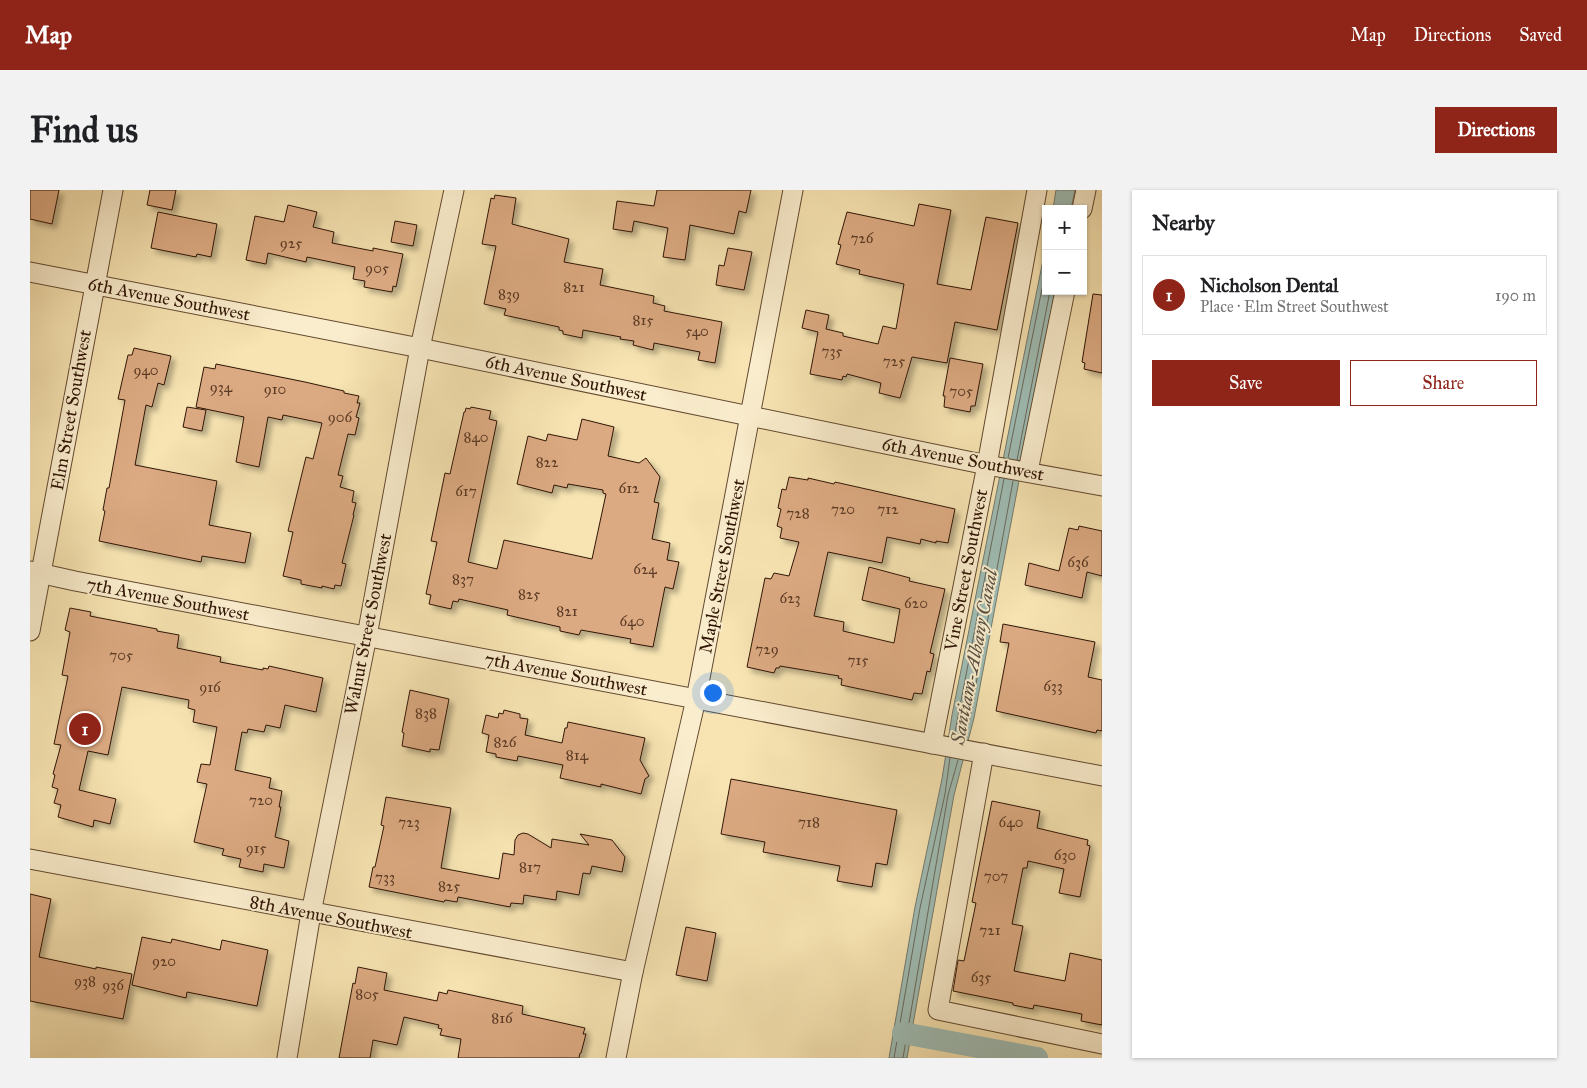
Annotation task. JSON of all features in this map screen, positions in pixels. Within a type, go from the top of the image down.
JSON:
[{"type":"street","name":"Elm Street Southwest","points":[[30,631],[36,572],[113,190]]},
{"type":"street","name":"Walnut Street Southwest","points":[[287,1058],[310,913],[367,636],[420,348],[454,190]]},
{"type":"street","name":"Maple Street Southwest","points":[[616,1058],[633,972],[696,699],[793,190]]},
{"type":"street","name":"Vine Street Southwest","points":[[939,745],[992,466],[1036,190]]},
{"type":"street","points":[[1083,205],[1086,190],[1102,193]]},
{"type":"street","name":"6th Avenue Southwest","points":[[30,272],[420,348],[992,466],[1102,486]]},
{"type":"street","points":[[1027,471],[1065,295]]},
{"type":"street","name":"7th Avenue Southwest","points":[[36,572],[95,585],[1102,776]]},
{"type":"street","points":[[977,751],[938,1010],[1102,1044]]},
{"type":"street","name":"8th Avenue Southwest","points":[[30,860],[633,972]]},
{"type":"water","points":[[1056,190],[1075,190],[1072,205],[1054,205]]},
{"type":"water","points":[[1042,265],[1042,295],[1054,295],[974,718],[954,795],[907,1058],[889,1058],[915,907],[942,779],[952,715]]},
{"type":"building","points":[[30,190],[59,190],[52,224],[30,219]]},
{"type":"building","points":[[150,190],[176,190],[172,210],[147,205]]},
{"type":"building","points":[[657,190],[751,190],[746,213],[739,211],[734,234],[690,225],[685,260],[663,257],[668,228],[634,221],[632,232],[613,229],[617,201],[654,206]]},
{"type":"building","points":[[495,195],[516,198],[512,224],[569,239],[564,262],[603,269],[600,285],[654,296],[653,303],[665,306],[664,311],[722,322],[715,363],[698,360],[700,352],[654,343],[653,350],[633,345],[634,341],[620,339],[621,337],[583,330],[582,338],[563,334],[559,327],[504,315],[506,309],[484,304],[496,246],[482,244],[491,198],[494,199]]},
{"type":"building","points":[[919,204],[951,210],[937,284],[971,290],[986,217],[1018,223],[997,330],[955,322],[947,363],[912,357],[900,398],[879,393],[881,383],[847,374],[846,377],[843,376],[842,380],[810,374],[818,332],[802,328],[806,310],[829,315],[826,329],[843,333],[843,336],[878,344],[883,326],[896,329],[904,284],[859,274],[860,270],[836,264],[841,245],[838,244],[847,212],[914,226]]},
{"type":"building","points":[[288,205],[317,212],[313,227],[334,232],[332,243],[373,251],[373,248],[403,254],[396,287],[393,286],[392,292],[364,287],[365,281],[353,279],[355,267],[307,257],[306,262],[268,253],[266,264],[246,260],[255,216],[284,222]]},
{"type":"building","points":[[158,212],[217,224],[211,257],[197,254],[196,257],[151,248]]},
{"type":"building","points":[[395,221],[417,225],[413,246],[391,242]]},
{"type":"building","points":[[728,248],[752,252],[744,290],[716,285],[719,265],[724,266]]},
{"type":"building","points":[[1093,294],[1102,295],[1102,373],[1084,369],[1085,363],[1082,362]]},
{"type":"building","points":[[134,348],[171,356],[164,385],[158,383],[152,407],[146,405],[135,465],[217,481],[209,525],[251,533],[245,563],[202,556],[201,562],[99,541],[107,488],[109,488],[125,400],[118,399],[128,355],[132,355]]},
{"type":"building","points":[[950,358],[983,364],[975,406],[971,406],[970,412],[944,407],[945,396],[943,396]]},
{"type":"building","points":[[216,364],[305,382],[359,396],[357,403],[360,403],[356,417],[359,418],[355,435],[348,434],[338,475],[343,476],[340,487],[354,491],[352,502],[356,503],[342,563],[346,564],[341,586],[335,585],[334,589],[322,586],[322,588],[301,584],[301,580],[283,576],[293,532],[288,531],[306,457],[313,459],[322,423],[283,415],[282,420],[268,417],[259,467],[236,462],[244,417],[196,407],[204,367],[215,369]]},
{"type":"building","points":[[187,407],[206,410],[202,431],[183,427]]},
{"type":"building","points":[[471,407],[491,411],[489,419],[497,421],[468,562],[497,569],[504,540],[592,559],[606,494],[603,493],[603,490],[568,484],[567,488],[554,485],[552,493],[517,484],[528,436],[546,441],[548,434],[577,440],[582,419],[614,427],[608,456],[639,463],[646,458],[660,477],[654,502],[659,503],[652,539],[670,543],[667,560],[679,562],[673,589],[665,587],[653,647],[630,643],[631,639],[581,630],[579,635],[560,631],[560,627],[507,615],[508,610],[459,599],[458,602],[453,601],[451,609],[429,604],[431,595],[426,594],[437,542],[431,541],[445,473],[450,474],[464,412],[466,408],[470,409]]},
{"type":"building","points":[[789,477],[808,480],[808,478],[834,484],[835,482],[955,509],[948,543],[936,541],[936,543],[921,539],[920,544],[887,537],[882,563],[828,552],[814,616],[844,622],[843,631],[894,643],[900,609],[862,600],[869,567],[910,578],[909,581],[945,589],[930,653],[934,654],[930,672],[927,671],[922,694],[914,693],[912,700],[841,685],[842,679],[838,678],[839,676],[780,666],[776,668],[774,673],[747,667],[765,578],[771,579],[774,573],[789,576],[799,542],[780,538],[782,528],[777,526],[781,509],[778,508],[782,489],[786,490]]},
{"type":"building","points":[[1079,526],[1102,531],[1102,576],[1087,572],[1082,598],[1025,585],[1029,563],[1059,571],[1069,528],[1078,530]]},
{"type":"building","points":[[70,608],[91,612],[90,616],[179,635],[177,648],[221,657],[220,662],[263,670],[263,668],[268,669],[269,666],[323,678],[316,712],[285,705],[280,728],[266,725],[264,732],[248,729],[247,733],[242,732],[235,770],[271,778],[269,788],[282,791],[275,837],[289,841],[284,868],[264,864],[263,872],[239,867],[241,859],[222,855],[224,849],[194,842],[207,784],[197,782],[201,764],[210,765],[217,727],[193,722],[195,710],[188,708],[189,700],[122,687],[108,755],[88,751],[79,790],[116,799],[110,824],[94,820],[93,827],[58,817],[61,805],[54,803],[58,789],[52,787],[55,775],[53,774],[61,745],[54,744],[68,676],[62,675],[70,632],[65,630]]},
{"type":"building","points":[[1003,624],[1095,642],[1088,677],[1102,680],[1102,731],[1097,730],[1096,733],[996,711],[1009,643],[1000,642]]},
{"type":"building","points":[[410,690],[449,699],[439,750],[430,749],[430,752],[402,746],[404,733],[402,732]]},
{"type":"building","points":[[504,710],[520,714],[520,718],[528,719],[525,735],[562,743],[568,722],[645,738],[640,760],[649,776],[645,779],[641,794],[601,784],[601,787],[560,778],[563,765],[518,756],[517,761],[496,757],[496,754],[486,752],[489,735],[482,733],[486,715],[498,718],[499,713],[503,714]]},
{"type":"building","points":[[731,779],[897,810],[887,865],[876,863],[872,887],[837,881],[840,866],[763,852],[765,842],[721,834]]},
{"type":"building","points":[[386,797],[451,808],[441,868],[499,879],[503,853],[514,855],[515,840],[518,835],[528,834],[551,848],[552,839],[589,845],[580,834],[612,840],[625,857],[622,872],[592,866],[590,874],[583,873],[579,895],[557,891],[556,900],[524,895],[523,904],[511,903],[510,907],[458,897],[457,902],[445,900],[444,902],[369,887],[384,826],[381,825]]},
{"type":"building","points":[[992,801],[1040,811],[1037,828],[1088,840],[1087,845],[1090,846],[1080,897],[1059,893],[1064,869],[1028,861],[1027,868],[1023,868],[1012,924],[1023,926],[1014,971],[1065,981],[1070,953],[1102,960],[1102,1025],[1081,1021],[1082,1014],[1034,1005],[1033,1009],[953,991],[958,960],[964,961],[976,903],[972,902]]},
{"type":"building","points":[[30,894],[51,899],[39,957],[96,969],[96,967],[132,974],[123,1019],[30,1001]]},
{"type":"building","points":[[686,927],[716,933],[707,981],[676,975]]},
{"type":"building","points":[[142,937],[171,943],[172,939],[220,950],[222,940],[268,950],[257,1006],[187,992],[186,998],[132,985]]},
{"type":"building","points":[[358,967],[387,973],[384,990],[437,1001],[439,992],[447,994],[448,990],[523,1006],[522,1014],[585,1028],[583,1034],[586,1034],[581,1053],[579,1058],[458,1058],[461,1039],[440,1035],[442,1029],[438,1028],[439,1025],[404,1017],[397,1045],[373,1040],[370,1058],[339,1058],[353,983],[355,984]]},
{"type":"waterway","name":"Santiam-Albany Canal","points":[[903,1033],[1037,1058]]},
{"type":"place","name":"Nicholson Dental","points":[[85,729]]}]
